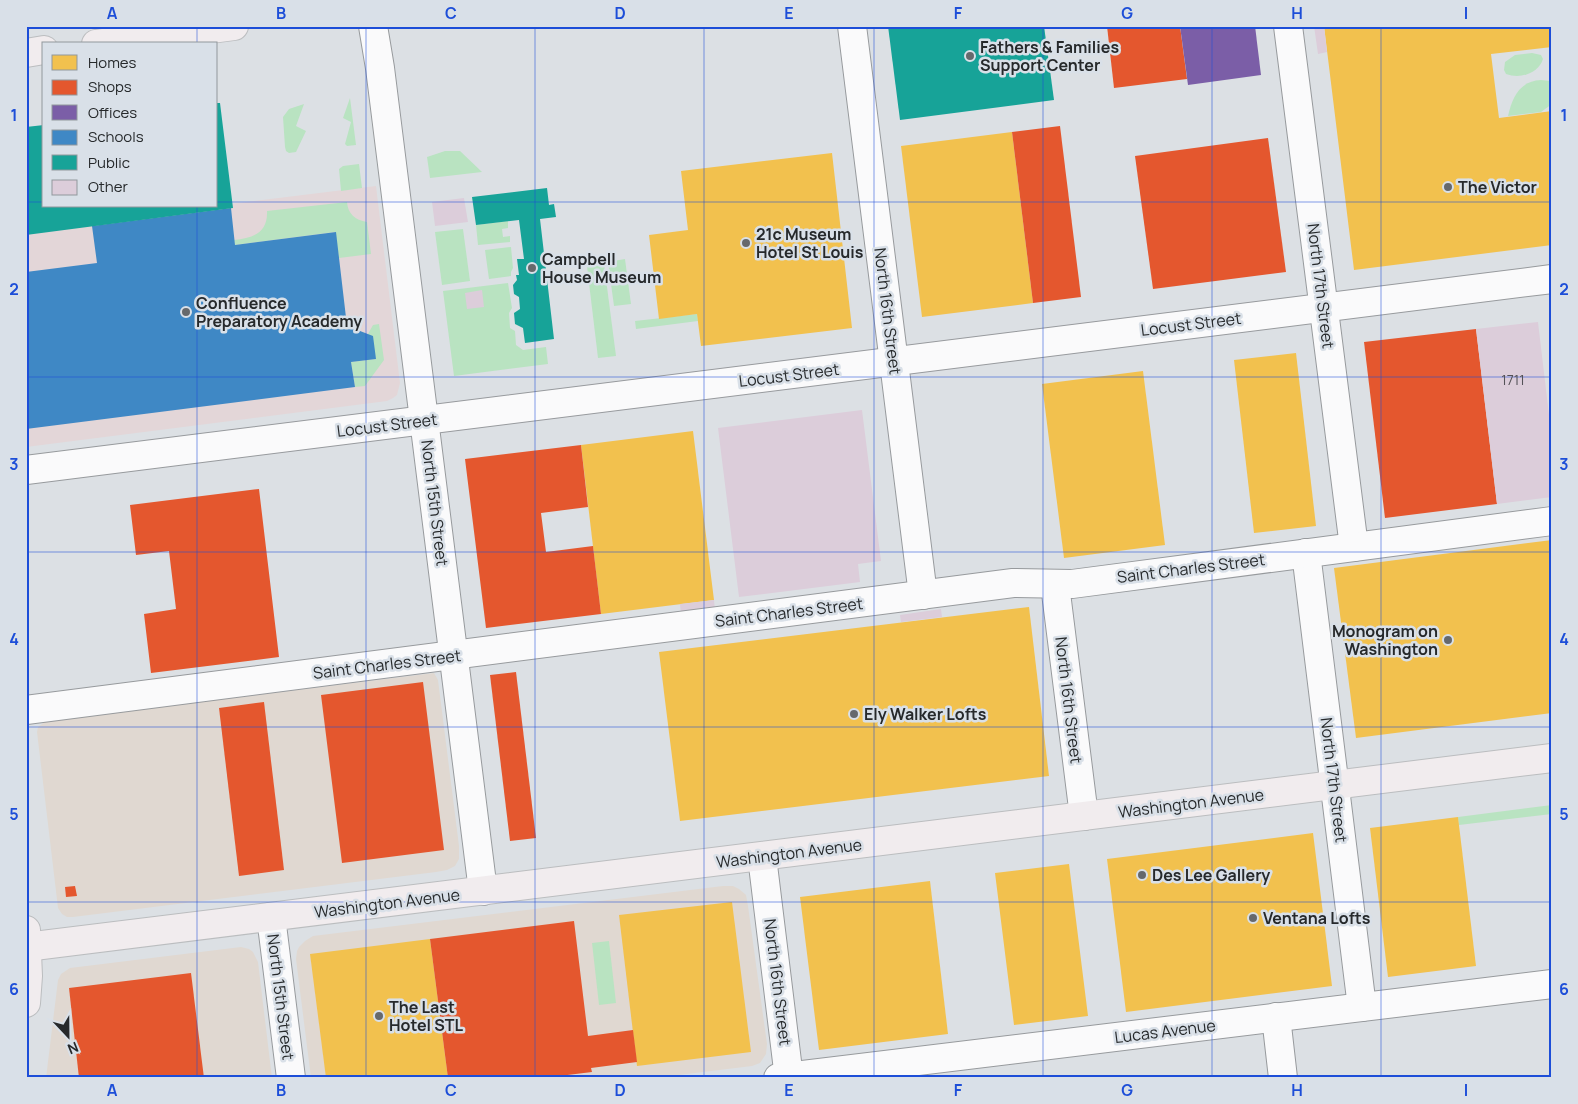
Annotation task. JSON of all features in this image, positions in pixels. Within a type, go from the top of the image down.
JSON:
[{"type":"main road","points":[[111,42],[234,26]]},
{"type":"main road","points":[[26,53],[42,50]]},
{"type":"main road","name":"Washington Avenue","points":[[27,941],[271,917],[1552,758]]},
{"type":"main road","points":[[26,1003],[28,976],[27,941]]},
{"type":"street","name":"North 15th Street","points":[[373,26],[380,68],[483,891]]},
{"type":"street","name":"North 16th Street","points":[[852,26],[923,595]]},
{"type":"street","name":"North 17th Street","points":[[1288,26],[1354,547]]},
{"type":"street","name":"Locust Street","points":[[26,470],[1552,279]]},
{"type":"street","name":"Saint Charles Street","points":[[26,710],[1013,583],[1055,585],[1090,581],[1552,521]]},
{"type":"street","name":"North 17th Street","points":[[1306,553],[1362,1007]]},
{"type":"street","name":"North 16th Street","points":[[1055,585],[1084,816]]},
{"type":"street","name":"North 16th Street","points":[[762,857],[785,1077]]},
{"type":"street","name":"North 15th Street","points":[[271,917],[291,1078]]},
{"type":"street","name":"Lucas Avenue","points":[[785,1077],[1552,984]]},
{"type":"street","points":[[1276,1017],[1283,1078]]},
{"type":"shaded area","name":"Confluence Preparatory Academy","points":[[376,186],[400,383],[397,395],[387,401],[26,447],[26,229],[197,208],[218,208],[218,205]]},
{"type":"shaded area","points":[[434,673],[438,680],[459,846],[459,859],[455,866],[436,872],[73,917],[67,917],[62,914],[58,908],[37,732],[38,727],[46,721]]},
{"type":"shaded area","points":[[733,886],[746,895],[767,1044],[766,1054],[760,1063],[752,1066],[654,1078],[311,1078],[296,959],[299,947],[313,936]]},
{"type":"shaded area","points":[[241,947],[253,952],[258,962],[272,1078],[46,1078],[58,980],[61,974],[70,968]]},
{"type":"green space","points":[[1532,53],[1541,55],[1543,59],[1533,72],[1517,76],[1506,74],[1504,70],[1505,62],[1515,55]]},
{"type":"green space","points":[[1533,81],[1552,82],[1552,104],[1541,112],[1508,116],[1514,97],[1522,87]]},
{"type":"green space","points":[[350,98],[356,145],[347,146],[345,144],[351,122],[343,118]]},
{"type":"green space","points":[[304,104],[296,126],[306,131],[296,152],[289,153],[285,147],[283,117],[289,109]]},
{"type":"green space","points":[[445,151],[460,151],[482,172],[430,178],[427,157]]},
{"type":"green space","points":[[359,164],[362,188],[341,191],[339,169],[343,166]]},
{"type":"green space","points":[[347,202],[353,216],[367,222],[371,254],[339,258],[335,232],[235,245],[234,240],[253,236],[262,229],[267,218],[267,211]]},
{"type":"green space","points":[[508,221],[508,228],[502,229],[503,237],[510,236],[510,242],[478,245],[476,225]]},
{"type":"green space","points":[[463,229],[470,281],[442,285],[435,232]]},
{"type":"green space","points":[[511,247],[513,268],[511,276],[489,279],[485,250]]},
{"type":"green space","points":[[603,256],[616,356],[598,358],[586,258]]},
{"type":"green space","points":[[625,259],[631,304],[614,306],[608,262]]},
{"type":"green space","points":[[508,283],[512,308],[509,313],[510,328],[515,331],[516,345],[523,350],[546,347],[548,364],[454,376],[443,291]]},
{"type":"green space","points":[[697,314],[698,321],[636,329],[635,321]]},
{"type":"green space","points":[[379,324],[384,360],[365,386],[355,387],[351,362],[376,359],[368,334],[373,325]]},
{"type":"green space","points":[[1552,805],[1552,814],[1459,825],[1458,817]]},
{"type":"green space","points":[[609,941],[616,1003],[599,1005],[592,943]]},
{"type":"building: Homes","name":"The Victor","points":[[1324,26],[1552,26],[1552,47],[1491,54],[1499,118],[1552,111],[1552,245],[1354,270]]},
{"type":"building: Homes","points":[[1012,132],[1033,303],[922,317],[901,146]]},
{"type":"building: Homes","name":"21c Museum Hotel St Louis","points":[[832,153],[852,328],[701,346],[697,314],[659,319],[649,235],[688,230],[681,171]]},
{"type":"building: Homes","points":[[1296,353],[1316,526],[1254,533],[1234,360]]},
{"type":"building: Homes","points":[[1143,371],[1165,545],[1064,558],[1042,384]]},
{"type":"building: Homes","points":[[693,431],[714,600],[601,614],[581,445]]},
{"type":"building: Homes","name":"Monogram on Washington","points":[[1552,540],[1552,713],[1356,738],[1334,568]]},
{"type":"building: Homes","name":"Ely Walker Lofts","points":[[1029,607],[1049,776],[680,821],[659,652]]},
{"type":"building: Homes","points":[[1458,817],[1476,966],[1388,977],[1370,828]]},
{"type":"building: Homes","name":"Ventana Lofts","points":[[1313,833],[1332,986],[1126,1012],[1107,859]]},
{"type":"building: Homes","points":[[1069,864],[1088,1016],[1014,1025],[995,873]]},
{"type":"building: Homes","points":[[930,881],[948,1034],[819,1050],[800,897]]},
{"type":"building: Homes","points":[[732,902],[751,1052],[637,1066],[619,915]]},
{"type":"building: Homes","name":"The Last Hotel STL","points":[[430,939],[448,1078],[326,1078],[310,954]]},
{"type":"building: Shops","points":[[1107,26],[1180,26],[1187,79],[1114,88]]},
{"type":"building: Shops","points":[[1060,126],[1081,297],[1033,303],[1012,132]]},
{"type":"building: Shops","points":[[1268,138],[1286,272],[1153,289],[1135,156]]},
{"type":"building: Shops","points":[[1476,329],[1497,504],[1385,518],[1364,342]]},
{"type":"building: Shops","points":[[581,445],[588,507],[541,513],[546,552],[593,546],[601,614],[486,628],[465,459]]},
{"type":"building: Shops","points":[[259,489],[279,657],[151,673],[144,614],[176,609],[169,551],[136,555],[130,505]]},
{"type":"building: Shops","points":[[516,672],[536,838],[510,841],[490,675]]},
{"type":"building: Shops","points":[[423,682],[444,850],[342,863],[321,695]]},
{"type":"building: Shops","points":[[264,702],[284,870],[239,876],[219,708]]},
{"type":"building: Shops","points":[[75,886],[77,896],[66,897],[65,887]]},
{"type":"building: Shops","points":[[574,921],[588,1036],[633,1030],[637,1062],[591,1068],[592,1072],[543,1078],[448,1078],[430,939]]},
{"type":"building: Shops","points":[[191,973],[204,1078],[79,1078],[69,988]]},
{"type":"building: Offices","points":[[1180,26],[1255,26],[1261,75],[1188,85]]},
{"type":"building: Schools","name":"Confluence Preparatory Academy","points":[[231,208],[235,245],[336,232],[347,326],[373,336],[376,359],[351,362],[355,387],[26,429],[26,272],[97,263],[92,226]]},
{"type":"building: Public","name":"Fathers & Families Support Center","points":[[888,26],[1044,26],[1054,100],[900,120]]},
{"type":"building: Public","points":[[218,103],[220,103],[233,208],[26,235],[26,127],[42,125],[42,208],[218,208]]},
{"type":"building: Public","name":"Campbell House Museum","points":[[547,188],[549,205],[554,204],[556,217],[540,219],[554,339],[525,343],[523,328],[515,324],[514,313],[520,309],[519,297],[514,294],[513,285],[517,280],[516,275],[519,275],[517,259],[524,259],[519,220],[476,225],[472,197]]},
{"type":"building: Other","points":[[1314,26],[1324,26],[1327,52],[1318,54]]},
{"type":"building: Other","points":[[464,198],[468,222],[435,226],[432,202]]},
{"type":"building: Other","points":[[482,290],[484,307],[467,309],[465,293]]},
{"type":"building: Other","points":[[1538,322],[1552,440],[1552,497],[1497,504],[1476,329]]},
{"type":"building: Other","points":[[862,410],[881,561],[858,564],[860,582],[739,597],[718,428]]},
{"type":"building: Other","points":[[714,600],[715,610],[681,615],[680,604]]},
{"type":"building: Other","points":[[941,609],[942,617],[901,622],[900,615]]},
{"type":"place","name":"Fathers & Families Support Center","points":[[970,56]]},
{"type":"place","name":"The Victor","points":[[1448,187]]},
{"type":"place","name":"21c Museum Hotel St Louis","points":[[746,243]]},
{"type":"place","name":"Campbell House Museum","points":[[532,268]]},
{"type":"place","name":"Confluence Preparatory Academy","points":[[186,312]]},
{"type":"place","name":"Monogram on Washington","points":[[1448,640]]},
{"type":"place","name":"Ely Walker Lofts","points":[[854,714]]},
{"type":"place","name":"Des Lee Gallery","points":[[1142,875]]},
{"type":"place","name":"Ventana Lofts","points":[[1253,918]]},
{"type":"place","name":"The Last Hotel STL","points":[[379,1016]]}]
